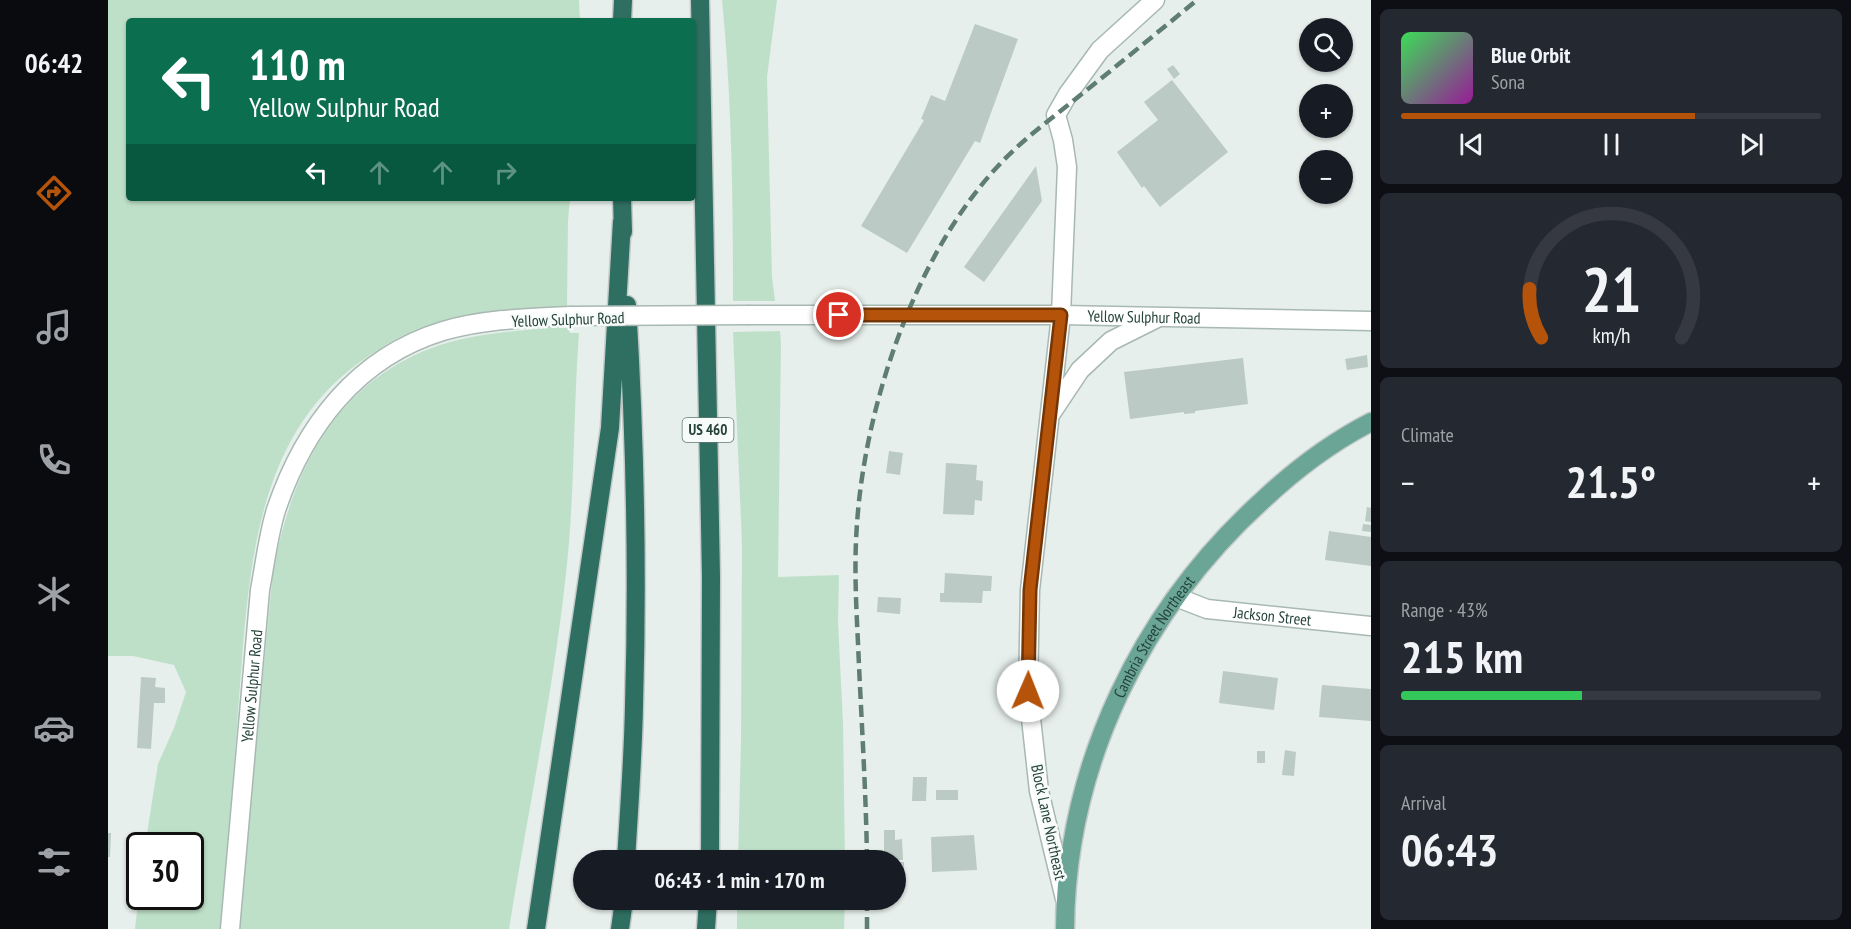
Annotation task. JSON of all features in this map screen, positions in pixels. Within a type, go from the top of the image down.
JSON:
[{"type":"highway","points":[[622,18],[623,0]]},
{"type":"highway","name":"US 460","points":[[700,0],[711,578],[710,850]]},
{"type":"highway","points":[[622,201],[632,394],[636,547],[634,706],[627,850]]},
{"type":"highway","points":[[536,929],[610,428],[622,221]]},
{"type":"highway","points":[[620,929],[623,910]]},
{"type":"highway","points":[[706,929],[707,910]]},
{"type":"main road","name":"Cambria Street Northeast","points":[[1065,929],[1065,899],[1078,815],[1089,771],[1119,692],[1137,656],[1205,558],[1245,516],[1318,454],[1371,422]]},
{"type":"street","name":"Block Lane Northeast","points":[[1065,899],[1039,790],[1028,691],[1030,590],[1061,315],[1067,167],[1056,114],[1100,50],[1155,0]]},
{"type":"street","name":"Yellow Sulphur Road","points":[[230,929],[259,602],[267,549],[276,511],[292,469],[310,435],[331,405],[357,380],[387,357],[414,342],[444,331],[477,324],[570,316],[1061,315],[1371,321]]},
{"type":"street","points":[[1050,416],[1080,370],[1111,341],[1160,316]]},
{"type":"street","name":"Jackson Street","points":[[1176,597],[1207,609],[1371,626]]},
{"type":"green space","points":[[108,0],[579,0],[580,18],[126,18],[126,201],[570,201],[567,306],[471,315],[433,324],[393,340],[360,362],[323,395],[296,433],[275,475],[261,520],[246,617],[220,929],[135,929],[137,910],[204,910],[204,832],[147,832],[158,764],[174,728],[186,692],[174,665],[133,656],[108,656]]},
{"type":"green space","points":[[722,0],[777,0],[767,77],[772,277],[775,301],[733,301],[730,113]]},
{"type":"green space","points":[[557,327],[569,328],[570,333],[579,333],[569,544],[561,619],[509,929],[238,929],[273,571],[292,498],[307,465],[325,434],[346,406],[373,381],[404,361],[440,345],[468,338]]},
{"type":"green space","points":[[780,331],[778,577],[839,575],[838,622],[843,724],[845,850],[738,850],[742,545],[733,332]]},
{"type":"green space","points":[[737,910],[845,910],[844,929],[737,929]]},
{"type":"building","points":[[975,24],[1018,39],[980,143],[975,141],[907,253],[861,226],[924,120],[921,119],[931,95],[945,101]]},
{"type":"building","points":[[1173,65],[1180,74],[1174,79],[1167,69]]},
{"type":"building","points":[[1172,80],[1228,152],[1160,207],[1144,186],[1142,188],[1117,152],[1158,120],[1144,102]]},
{"type":"building","points":[[1036,166],[1042,201],[984,282],[964,267]]},
{"type":"building","points":[[1367,355],[1368,367],[1347,370],[1345,359]]},
{"type":"building","points":[[1243,358],[1248,404],[1195,411],[1195,413],[1184,414],[1184,412],[1130,419],[1124,372]]},
{"type":"building","points":[[889,451],[903,453],[900,475],[886,473]]},
{"type":"building","points":[[946,463],[977,465],[976,480],[983,481],[982,501],[975,500],[974,515],[943,514]]},
{"type":"building","points":[[1367,507],[1371,508],[1371,522],[1365,521]]},
{"type":"building","points":[[1363,524],[1371,525],[1371,532],[1362,531]]},
{"type":"building","points":[[1329,531],[1371,537],[1371,566],[1325,560]]},
{"type":"building","points":[[945,573],[992,576],[991,591],[983,591],[982,603],[940,602],[940,593],[944,593]]},
{"type":"building","points":[[878,597],[901,598],[900,614],[877,612]]},
{"type":"building","points":[[1223,671],[1278,678],[1274,710],[1219,703]]},
{"type":"building","points":[[141,677],[156,678],[155,687],[165,688],[165,703],[154,703],[151,749],[137,748]]},
{"type":"building","points":[[1322,685],[1371,689],[1371,721],[1319,717]]},
{"type":"building","points":[[1285,750],[1296,752],[1294,776],[1282,775]]},
{"type":"building","points":[[1257,751],[1265,751],[1265,763],[1257,763]]},
{"type":"building","points":[[913,777],[927,777],[926,801],[912,801]]},
{"type":"building","points":[[936,790],[958,790],[958,800],[936,800]]},
{"type":"building","points":[[884,830],[895,830],[895,840],[902,839],[903,850],[884,850]]},
{"type":"building","points":[[108,833],[111,833],[110,857],[108,857]]},
{"type":"building","points":[[974,835],[977,870],[932,872],[931,837]]},
{"type":"railway","points":[[867,850],[856,598],[857,524],[862,478],[871,430],[900,332],[943,241],[969,201],[999,165],[1037,130],[1197,0]]},
{"type":"railway","points":[[867,910],[867,929]]},
{"type":"route","points":[[839,315],[1061,315],[1030,590],[1028,691]]}]
